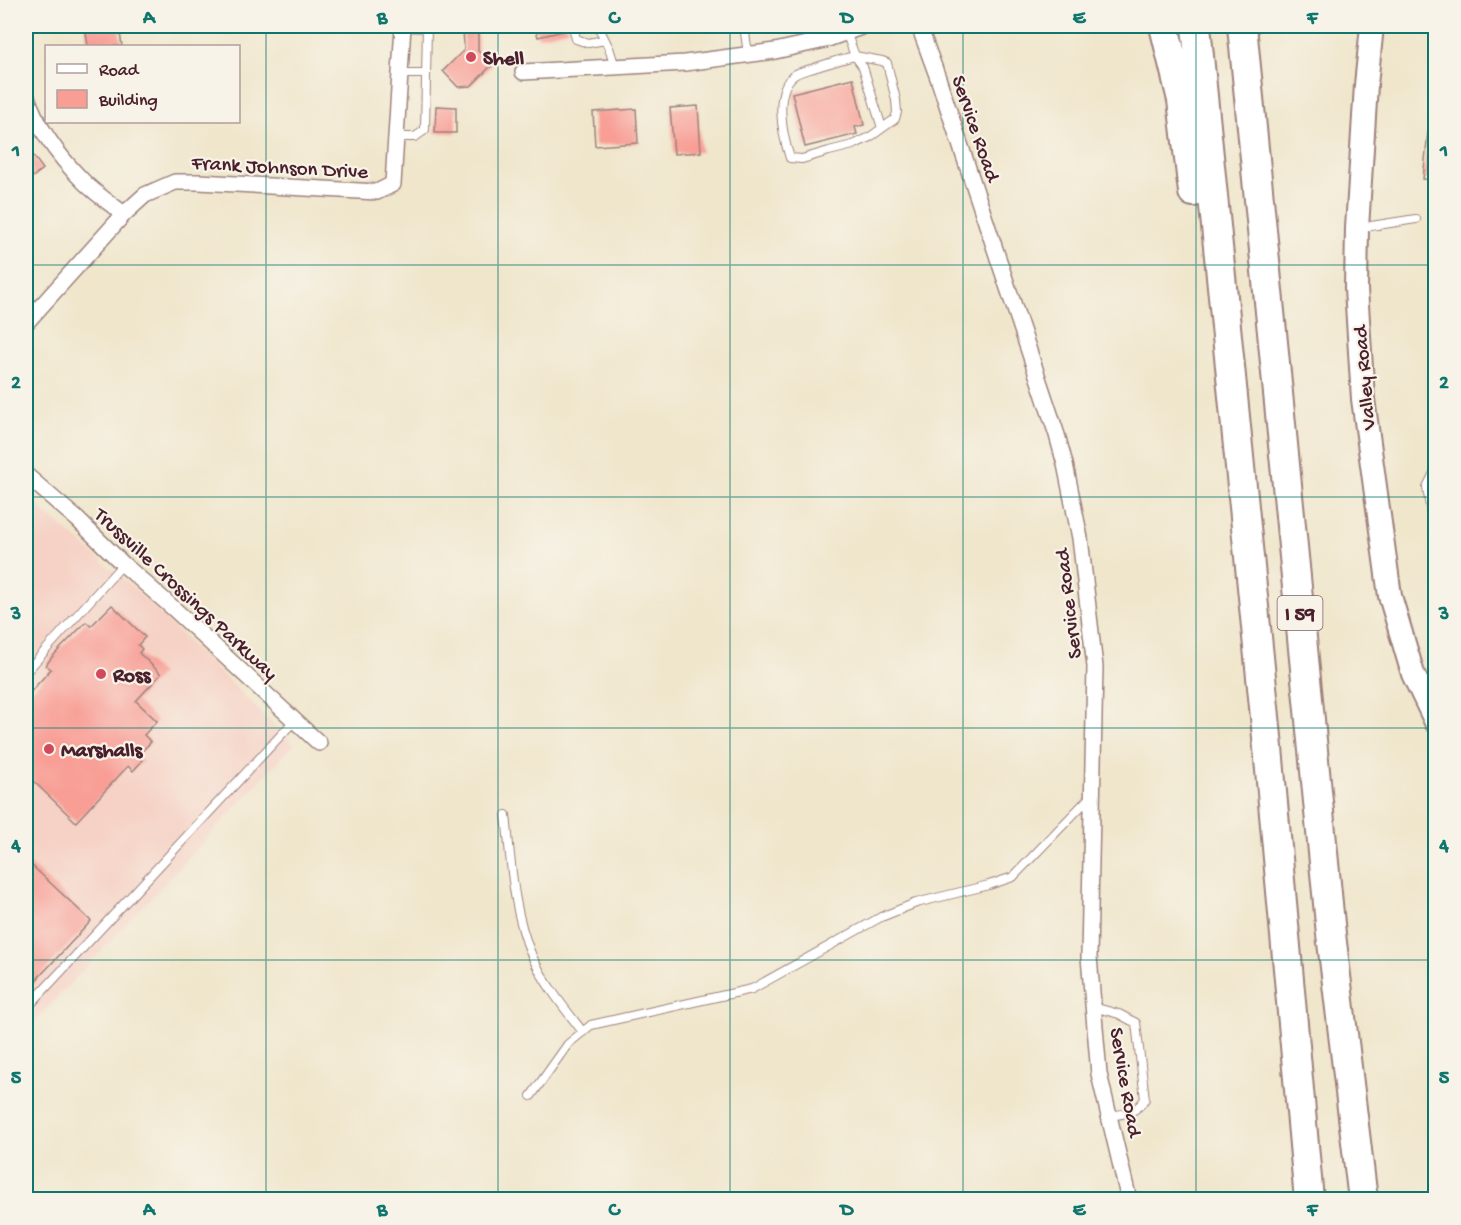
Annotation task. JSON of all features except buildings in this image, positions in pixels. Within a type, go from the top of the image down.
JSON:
[{"type":"highway","points":[[1164,26],[1182,100],[1236,559],[1267,737]]},
{"type":"highway","name":"I 59","points":[[1196,26],[1267,737],[1309,1200]]},
{"type":"highway","name":"I 59","points":[[1242,26],[1330,923],[1363,1200]]},
{"type":"street","name":"Frank Johnson Drive","points":[[26,323],[124,214],[145,195],[175,182],[376,192],[393,184],[403,26]]},
{"type":"street","points":[[523,72],[685,63],[775,51],[825,40],[864,26]]},
{"type":"street","name":"Service Road","points":[[919,26],[1057,435],[1080,538],[1095,667],[1089,957],[1099,1074],[1129,1200]]},
{"type":"street","name":"Valley Road","points":[[1372,26],[1357,228],[1356,289],[1360,363],[1390,596],[1413,674],[1427,682],[1436,722]]},
{"type":"street","points":[[26,94],[31,110],[47,140],[85,183],[124,214]]},
{"type":"street","name":"Trussville Crossings Parkway","points":[[26,475],[77,519],[319,743]]},
{"type":"lane","points":[[396,137],[416,137],[425,130],[427,27],[403,26]]},
{"type":"lane","points":[[573,26],[576,39],[588,43],[605,40]]},
{"type":"lane","points":[[598,26],[615,67]]},
{"type":"lane","points":[[744,26],[748,54]]},
{"type":"lane","points":[[846,32],[855,56],[863,67],[882,128]]},
{"type":"lane","points":[[855,56],[887,63],[896,100],[895,118],[870,137],[853,145],[802,159],[790,158],[781,108],[783,94],[789,81],[796,74],[855,56]]},
{"type":"lane","points":[[400,74],[426,74]]},
{"type":"lane","points":[[1357,228],[1416,219]]},
{"type":"lane","points":[[1436,473],[1427,487],[1436,546]]},
{"type":"lane","points":[[26,672],[123,564]]},
{"type":"lane","points":[[26,1009],[294,721]]},
{"type":"lane","points":[[531,1096],[568,1044],[591,1025],[752,989],[881,917],[916,903],[1013,877],[1092,795]]},
{"type":"lane","points":[[506,816],[514,889],[521,924],[532,956],[563,1007],[583,1032]]},
{"type":"lane","points":[[1094,1007],[1119,1014],[1136,1023],[1145,1099],[1140,1107],[1125,1114],[1109,1116]]},
{"type":"shaded area","points":[[26,496],[136,590],[294,745],[26,1031]]},
{"type":"place","name":"Shell","points":[[471,57]]},
{"type":"place","name":"Ross","points":[[101,674]]},
{"type":"place","name":"Marshalls","points":[[49,749]]}]
